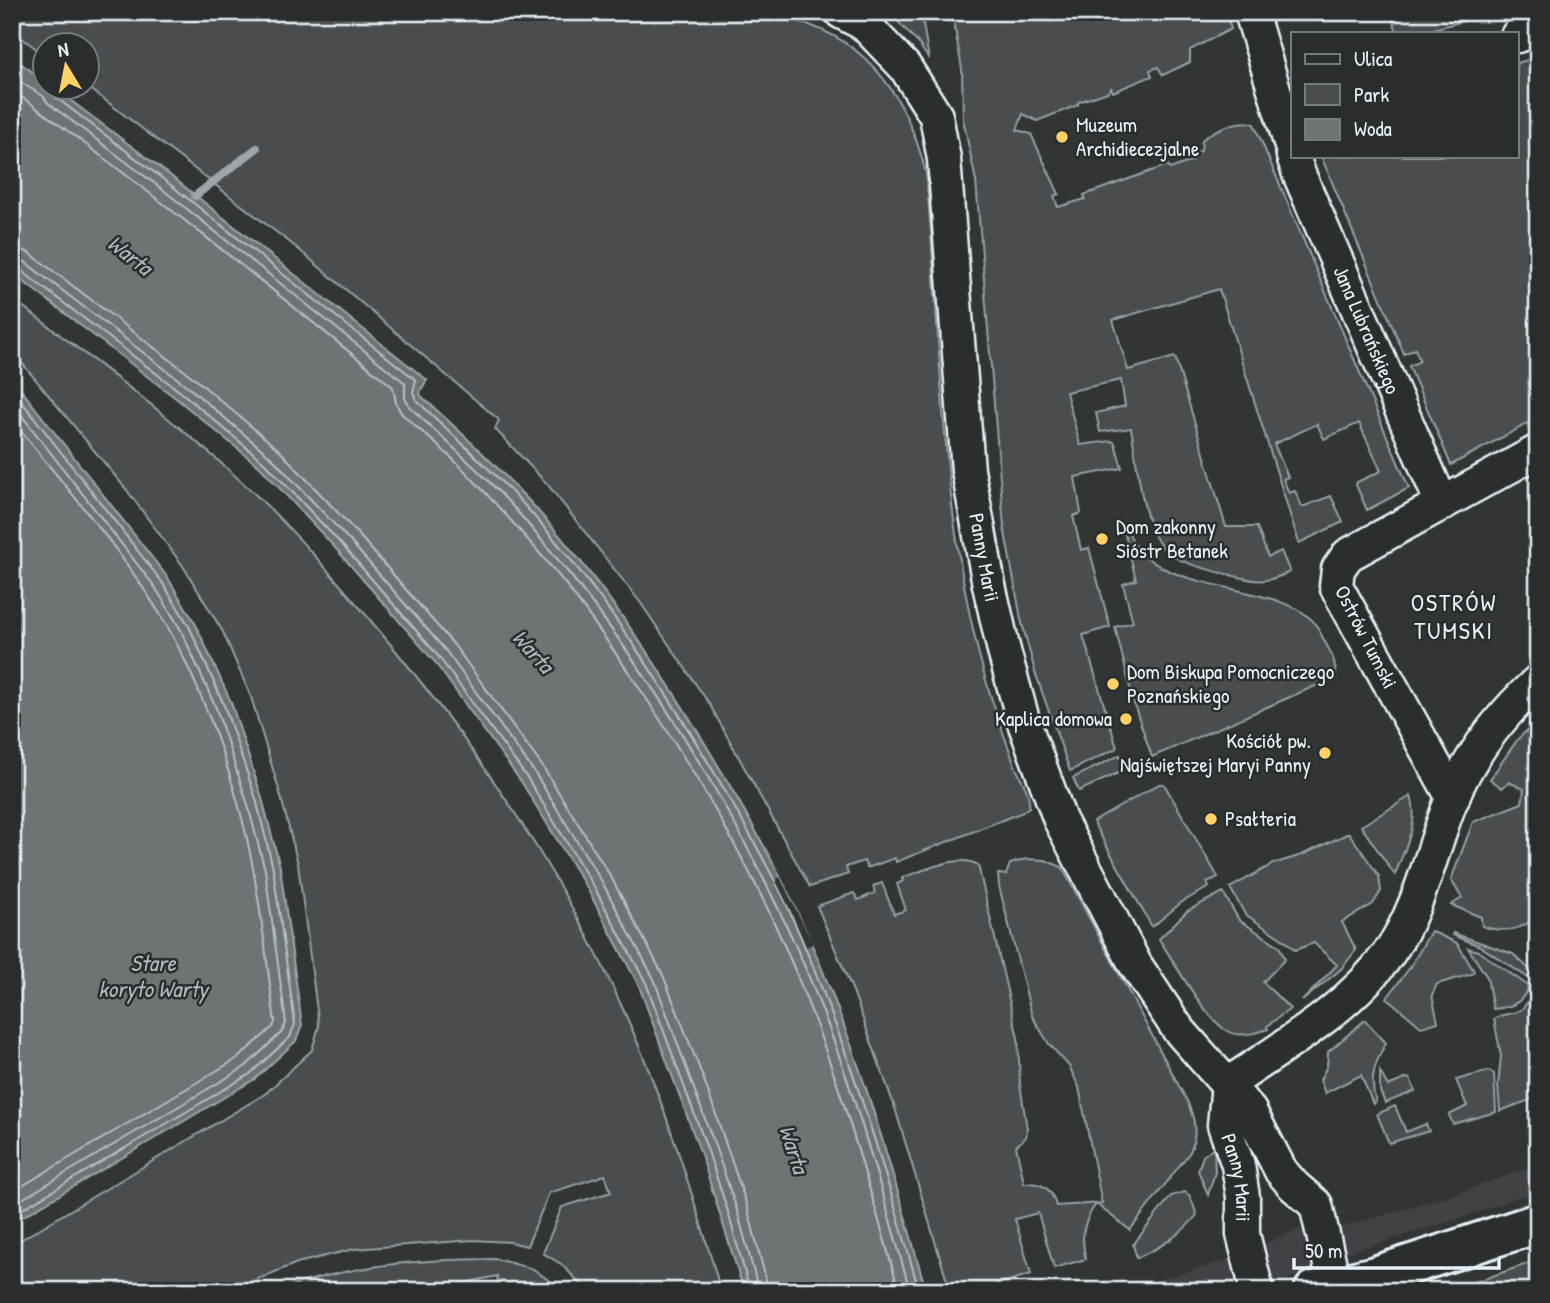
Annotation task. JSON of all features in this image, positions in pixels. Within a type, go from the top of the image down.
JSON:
[{"type":"street","name":"Panny Marii","points":[[841,12],[864,24],[905,67],[936,116],[943,159],[968,470],[1001,638],[1023,720],[1060,820],[1135,964],[1178,1029],[1250,1111],[1281,1171],[1316,1205],[1338,1288]]},
{"type":"street","name":"Jana Lubrańskiego","points":[[1251,12],[1286,105],[1291,141]]},
{"type":"street","points":[[1518,36],[1538,30]]},
{"type":"street","name":"Jana Lubrańskiego","points":[[1294,158],[1442,504]]},
{"type":"street","name":"Ostrów Tumski","points":[[1452,798],[1336,586],[1338,569],[1348,555],[1538,451]]},
{"type":"street","points":[[1228,1084],[1336,1007],[1389,953],[1410,914],[1452,798],[1482,743],[1507,710],[1538,681]]},
{"type":"street","name":"Panny Marii","points":[[1228,1084],[1224,1125],[1238,1165],[1243,1197],[1243,1234],[1257,1291]]},
{"type":"street","points":[[1338,1288],[1538,1223]]},
{"type":"shaded area","points":[[1538,1164],[1538,1190],[1458,1219],[1339,1255],[1352,1262],[1370,1263],[1225,1291],[1118,1291],[1216,1264],[1348,1209],[1339,1215],[1332,1230],[1450,1196]]},
{"type":"green space","points":[[12,12],[733,12],[797,21],[846,43],[866,59],[897,99],[909,122],[926,173],[944,427],[959,553],[985,677],[1026,790],[1029,807],[1023,812],[896,862],[895,858],[867,868],[864,861],[846,867],[848,874],[810,887],[710,705],[640,602],[548,485],[495,429],[499,420],[297,248],[102,98],[102,32],[32,32],[32,46],[12,31]]},
{"type":"green space","points":[[889,12],[921,12],[929,59],[918,43]]},
{"type":"green space","points":[[952,12],[1226,12],[1231,29],[1190,50],[1190,62],[1163,75],[1158,67],[1150,70],[1152,76],[1113,92],[1111,88],[1108,92],[1037,121],[1023,114],[1017,130],[1031,134],[1059,194],[1054,196],[1058,207],[1085,199],[1084,195],[1168,165],[1170,169],[1192,161],[1190,155],[1201,151],[1202,140],[1213,132],[1234,124],[1254,124],[1409,488],[1367,510],[1357,482],[1381,471],[1359,423],[1324,439],[1317,424],[1274,444],[1288,477],[1283,479],[1289,493],[1295,491],[1302,507],[1331,496],[1343,522],[1299,543],[1219,289],[1113,320],[1128,370],[1175,357],[1226,527],[1257,527],[1268,557],[1281,551],[1290,572],[1271,579],[1249,579],[1193,565],[1166,551],[1158,542],[1146,512],[1131,428],[1100,432],[1096,413],[1125,406],[1121,380],[1066,392],[1080,445],[1112,441],[1115,443],[1122,468],[1075,477],[1081,513],[1073,516],[1081,550],[1089,548],[1110,627],[1083,635],[1117,748],[1070,771],[1035,672],[1021,619],[1004,527],[976,181],[963,119],[962,69]]},
{"type":"green space","points":[[1391,12],[1469,12],[1471,19],[1423,32],[1397,32]]},
{"type":"green space","points":[[1538,57],[1538,418],[1451,465],[1409,366],[1420,361],[1415,349],[1404,354],[1322,158],[1518,158],[1518,63]]},
{"type":"green space","points":[[12,298],[187,433],[275,514],[366,615],[477,757],[543,858],[573,910],[627,1018],[667,1119],[721,1291],[588,1291],[561,1264],[543,1253],[562,1207],[611,1192],[605,1175],[549,1193],[527,1246],[473,1240],[354,1249],[297,1263],[229,1291],[12,1291],[12,1245],[265,1094],[312,1050],[319,1026],[298,864],[251,697],[223,632],[183,566],[126,489],[12,351]]},
{"type":"green space","points":[[1124,530],[1128,530],[1140,551],[1159,566],[1210,584],[1267,597],[1291,606],[1311,619],[1332,655],[1336,677],[1152,757],[1135,707],[1115,627],[1133,622],[1123,584],[1136,580]]},
{"type":"green space","points":[[1538,720],[1538,914],[1519,928],[1505,930],[1482,926],[1481,917],[1451,905],[1462,898],[1451,880],[1473,822],[1522,803],[1524,789],[1509,782],[1502,788],[1490,779],[1518,739]]},
{"type":"green space","points":[[1120,755],[1127,769],[1079,791],[1073,778]]},
{"type":"green space","points":[[1159,784],[1164,784],[1218,877],[1207,883],[1209,887],[1182,902],[1152,927],[1093,822]]},
{"type":"green space","points":[[1411,796],[1414,816],[1412,826],[1395,875],[1361,826]]},
{"type":"green space","points":[[1349,833],[1379,876],[1381,891],[1373,904],[1342,922],[1356,950],[1341,969],[1302,1001],[1337,965],[1314,943],[1295,950],[1245,914],[1230,888],[1273,864],[1302,855]]},
{"type":"green space","points":[[1026,859],[1045,860],[1062,867],[1187,1101],[1194,1120],[1194,1139],[1190,1152],[1130,1230],[1096,1204],[1084,1230],[1086,1259],[1054,1268],[1038,1213],[1015,1219],[1031,1274],[975,1291],[950,1291],[895,1108],[853,991],[817,906],[854,893],[858,900],[875,893],[873,886],[882,883],[894,914],[906,910],[897,884],[903,881],[902,878],[951,862],[978,865],[1018,1038],[1020,1084],[1027,1129],[1026,1137],[1016,1146],[1024,1183],[1045,1187],[1056,1206],[1102,1203],[1079,1087],[1069,1066],[1049,1044],[1032,1016],[999,886],[998,874],[1006,875],[1010,864]]},
{"type":"green space","points":[[1223,892],[1239,920],[1279,946],[1285,959],[1263,982],[1290,1009],[1267,1026],[1268,1029],[1254,1033],[1232,1033],[1218,1024],[1181,975],[1159,939],[1187,911]]},
{"type":"green space","points":[[1431,931],[1457,943],[1474,971],[1472,974],[1437,984],[1432,995],[1438,1022],[1421,1027],[1387,998],[1411,966]]},
{"type":"green space","points":[[1453,933],[1513,954],[1538,977],[1530,979],[1480,946]]},
{"type":"green space","points":[[1468,948],[1478,951],[1527,985],[1528,989],[1522,999],[1509,1006],[1493,1009],[1487,977]]},
{"type":"green space","points":[[1538,992],[1538,1097],[1500,1111],[1498,1086],[1501,1056],[1494,1019],[1522,1009]]},
{"type":"green space","points":[[1365,1020],[1386,1043],[1374,1072],[1376,1102],[1373,1104],[1361,1075],[1325,1093],[1320,1080],[1327,1066],[1328,1052]]},
{"type":"green space","points":[[1489,1071],[1494,1074],[1496,1112],[1453,1124],[1449,1115],[1467,1106],[1456,1080]]},
{"type":"green space","points":[[1380,1072],[1388,1086],[1407,1078],[1415,1091],[1385,1103],[1380,1091]]},
{"type":"green space","points":[[1395,1106],[1406,1132],[1426,1124],[1429,1131],[1389,1143],[1377,1114]]},
{"type":"green space","points":[[1214,1147],[1215,1172],[1208,1195],[1198,1170],[1203,1156]]},
{"type":"green space","points":[[1185,1192],[1190,1196],[1197,1215],[1170,1240],[1137,1258],[1133,1245],[1171,1196]]},
{"type":"green space","points":[[496,1259],[533,1269],[564,1291],[499,1291],[497,1276],[428,1291],[276,1291],[330,1275],[384,1265]]},
{"type":"green space","points":[[1538,1260],[1538,1291],[1452,1291],[1464,1286]]},
{"type":"water","name":"Warta","points":[[12,57],[32,72],[32,102],[73,102],[171,176],[427,380],[420,392],[421,396],[531,503],[611,601],[660,671],[762,841],[815,952],[852,1047],[884,1144],[926,1291],[744,1291],[701,1154],[639,986],[588,890],[522,783],[434,661],[260,467],[177,399],[12,273]]},
{"type":"water","name":"Stare koryto Warty","points":[[12,378],[168,578],[195,623],[231,702],[262,798],[280,867],[302,1025],[296,1041],[255,1079],[12,1223]]},
{"type":"pier","points":[[780,877],[813,944],[806,947],[773,881]]},
{"type":"waterway","points":[[195,196],[257,148]]},
{"type":"place","name":"Muzeum Archidiecezjalne","points":[[1062,137]]},
{"type":"place","name":"Dom zakonny Sióstr Betanek","points":[[1102,539]]},
{"type":"place","name":"Dom Biskupa Pomocniczego Poznańskiego","points":[[1113,684]]},
{"type":"place","name":"Kaplica domowa","points":[[1126,719]]},
{"type":"place","name":"Kościół pw. Najświętszej Maryi Panny","points":[[1325,753]]},
{"type":"place","name":"Psałteria","points":[[1211,819]]},
{"type":"district","name":"OSTRÓW TUMSKI","points":[[1454,617]]}]
